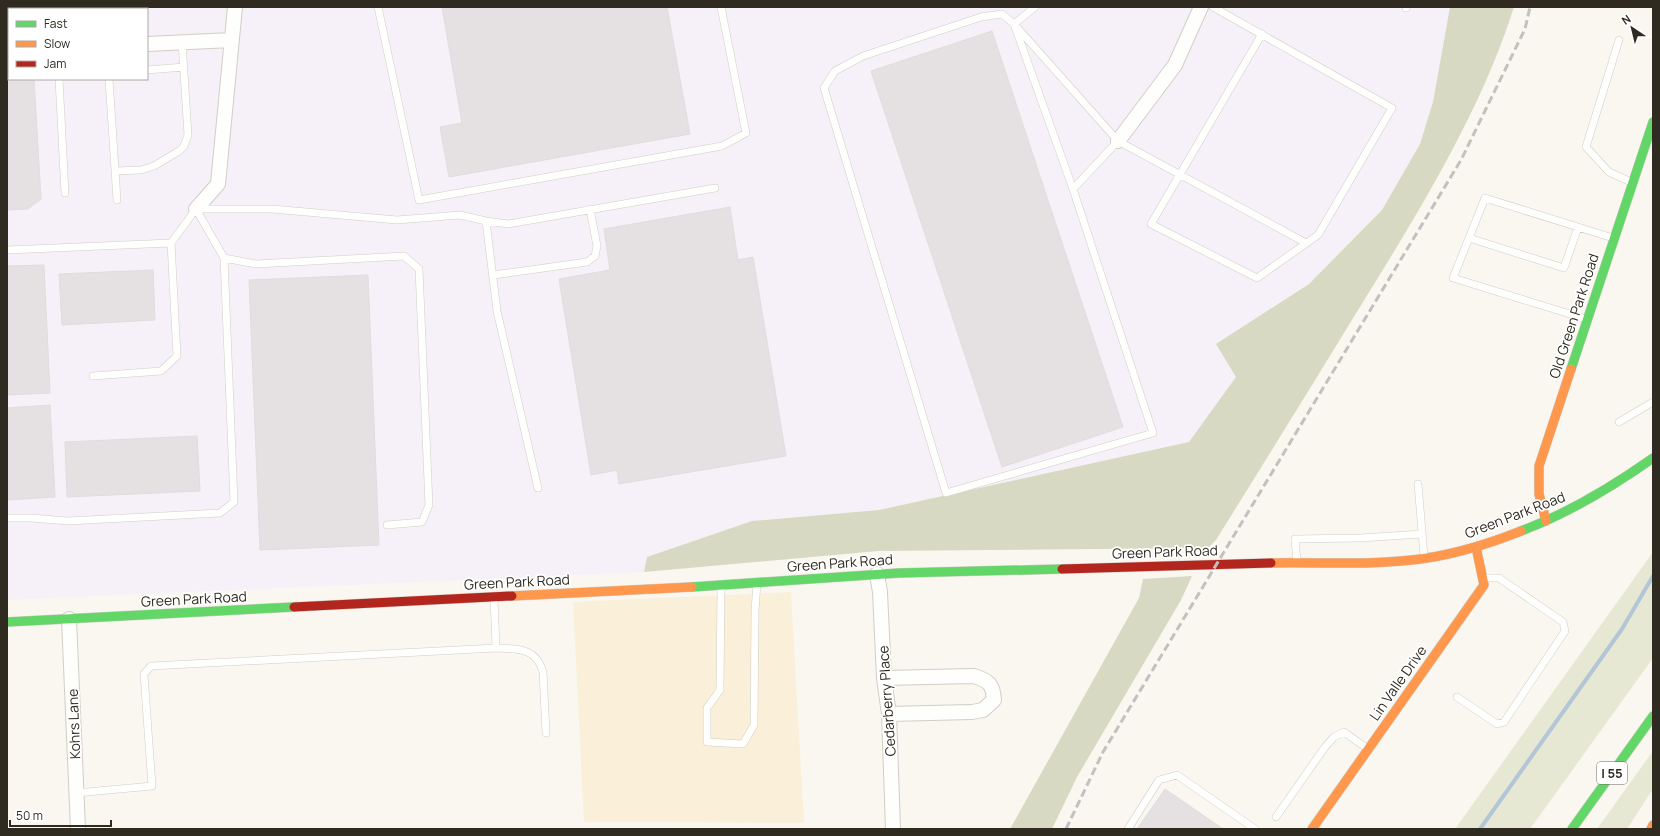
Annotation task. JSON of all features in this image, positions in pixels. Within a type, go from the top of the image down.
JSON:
[{"type":"main road","name":"Old Green Park Road","points":[[1546,521],[1539,500],[1539,466],[1653,122]]},
{"type":"main road","name":"Green Park Road","points":[[7,622],[721,585],[877,574],[1297,563],[1361,564],[1424,559],[1476,547],[1546,521],[1601,493],[1653,458]]},
{"type":"main road","points":[[1476,547],[1484,578]]},
{"type":"main road","name":"Lin Valle Drive","points":[[1312,829],[1484,585],[1484,578]]},
{"type":"main road","name":"I 55","points":[[1572,829],[1653,716]]},
{"type":"main road","points":[[1651,829],[1653,825]]},
{"type":"street","points":[[196,209],[218,184],[235,7]]},
{"type":"street","points":[[1118,141],[1175,65],[1201,7]]},
{"type":"street","points":[[148,44],[232,40]]},
{"type":"street","name":"Cedarberry Place","points":[[877,574],[880,592],[884,678],[889,714],[893,829]]},
{"type":"street","name":"Kohrs Lane","points":[[69,619],[78,829]]},
{"type":"street","points":[[884,678],[974,676],[986,680],[993,689],[994,700],[983,710],[972,712],[889,714]]},
{"type":"lane","points":[[378,7],[419,200],[722,146],[746,133],[722,7]]},
{"type":"lane","points":[[1014,24],[1035,7]]},
{"type":"lane","points":[[1213,7],[1262,34],[1392,108],[1318,235],[1257,278],[1152,224],[1262,34]]},
{"type":"lane","points":[[1014,24],[1073,189],[1153,433],[946,493],[824,88],[835,71],[863,56],[981,17],[1002,14],[1014,24],[1118,141],[1306,243]]},
{"type":"lane","points":[[1619,40],[1586,147],[1609,172],[1633,183]]},
{"type":"lane","points":[[115,171],[145,169],[179,151],[184,146],[188,135],[182,42]]},
{"type":"lane","points":[[148,70],[184,67]]},
{"type":"lane","points":[[59,80],[65,193]]},
{"type":"lane","points":[[109,80],[117,200]]},
{"type":"lane","points":[[1073,189],[1118,141]]},
{"type":"lane","points":[[196,209],[272,209],[397,220],[460,215],[508,224],[715,188]]},
{"type":"lane","points":[[1588,319],[1453,278],[1485,198],[1615,238]]},
{"type":"lane","points":[[93,376],[160,371],[177,356],[172,243],[196,209]]},
{"type":"lane","points":[[7,518],[68,521],[220,513],[234,502],[224,258],[196,209]]},
{"type":"lane","points":[[493,275],[587,262],[595,256],[597,246],[590,209]]},
{"type":"lane","points":[[486,221],[497,310],[538,488]]},
{"type":"lane","points":[[1469,238],[1564,268],[1578,227]]},
{"type":"lane","points":[[7,250],[172,243]]},
{"type":"lane","points":[[224,258],[256,264],[404,256],[419,269],[429,505],[422,522],[387,525]]},
{"type":"lane","points":[[1619,422],[1653,402]]},
{"type":"lane","points":[[1418,484],[1424,559]]},
{"type":"lane","points":[[1297,563],[1295,539],[1360,538],[1422,534]]},
{"type":"lane","points":[[1457,697],[1497,724],[1504,722],[1565,631],[1563,622],[1499,578],[1484,578]]},
{"type":"lane","points":[[721,585],[720,690],[707,708],[707,742],[743,744],[754,725],[755,611],[757,583]]},
{"type":"lane","points":[[494,597],[496,648]]},
{"type":"lane","points":[[76,793],[152,786],[144,674],[151,666],[496,648],[520,649],[534,655],[540,663],[543,672],[546,733]]},
{"type":"lane","points":[[1276,817],[1325,747],[1334,737],[1344,732],[1368,749]]},
{"type":"lane","points":[[1128,829],[1159,780],[1177,775],[1255,829]]},
{"type":"shaded area","points":[[7,7],[1450,7],[1433,102],[1420,144],[1382,210],[1309,284],[1216,344],[1236,377],[1189,442],[879,510],[751,521],[647,557],[644,572],[7,600]]},
{"type":"shaded area","points":[[791,592],[804,823],[584,822],[573,602]]},
{"type":"green space","points":[[1450,7],[1514,7],[1484,85],[1448,159],[1385,267],[1216,540],[1208,548],[878,551],[644,572],[647,557],[752,521],[879,510],[1189,442],[1236,377],[1216,344],[1309,284],[1382,210],[1420,144],[1433,102]]},
{"type":"green space","points":[[1653,552],[1653,658],[1530,829],[1455,829]]},
{"type":"green space","points":[[1192,576],[1181,600],[1077,777],[1052,829],[1010,829],[1139,598],[1143,579]]},
{"type":"green space","points":[[1653,751],[1653,789],[1627,829],[1597,829]]},
{"type":"building","points":[[7,7],[30,7],[8,8],[7,35]]},
{"type":"building","points":[[442,7],[667,7],[690,134],[449,177],[440,127],[462,123]]},
{"type":"building","points":[[992,31],[1123,427],[1002,467],[871,71]]},
{"type":"building","points":[[8,61],[8,80],[34,80],[41,199],[28,209],[7,210]]},
{"type":"building","points":[[730,207],[738,260],[753,257],[786,456],[619,484],[617,470],[591,475],[559,279],[610,270],[604,229]]},
{"type":"building","points":[[44,265],[50,393],[7,395],[7,266]]},
{"type":"building","points":[[153,270],[155,320],[62,325],[59,274]]},
{"type":"building","points":[[368,275],[379,545],[260,550],[249,280]]},
{"type":"building","points":[[50,405],[55,497],[7,500],[7,408]]},
{"type":"building","points":[[197,436],[200,491],[67,497],[65,442]]},
{"type":"building","points":[[1165,789],[1223,829],[1137,829]]},
{"type":"waterway","points":[[1480,829],[1622,629],[1653,576]]},
{"type":"railway","points":[[1066,829],[1103,752],[1461,160],[1525,29],[1530,7]]},
{"type":"traffic: fast","points":[[1571,369],[1653,122]]},
{"type":"traffic: fast","points":[[1521,531],[1539,524],[1590,499],[1653,458]]},
{"type":"traffic: fast","points":[[692,587],[899,573],[1062,569]]},
{"type":"traffic: fast","points":[[7,622],[294,607]]},
{"type":"traffic: fast","points":[[1572,829],[1653,716]]},
{"type":"traffic: slow","points":[[1546,521],[1539,494],[1539,466],[1571,369]]},
{"type":"traffic: slow","points":[[1271,563],[1368,563],[1427,558],[1475,547],[1521,531]]},
{"type":"traffic: slow","points":[[1312,829],[1484,585],[1476,547]]},
{"type":"traffic: slow","points":[[512,596],[692,587]]},
{"type":"traffic: slow","points":[[1651,829],[1653,825]]},
{"type":"traffic: jam","points":[[1062,569],[1271,563]]},
{"type":"traffic: jam","points":[[294,607],[512,596]]}]
